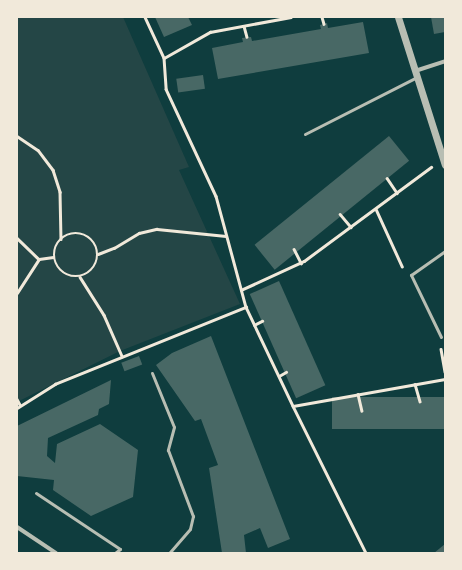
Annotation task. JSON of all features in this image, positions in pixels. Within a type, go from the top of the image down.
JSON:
[{"type":"street","points":[[398,17],[444,162]]},
{"type":"street","points":[[416,74],[445,61]]},
{"type":"street","points":[[17,527],[56,553]]},
{"type":"lane","points":[[305,134],[416,74]]},
{"type":"lane","points":[[441,338],[411,275],[445,251]]},
{"type":"lane","points":[[152,373],[174,427],[168,450],[193,516],[190,529],[168,553]]},
{"type":"lane","points":[[36,493],[120,549],[115,553]]},
{"type":"path","points":[[146,17],[164,58],[166,89],[201,160],[226,236],[246,307],[366,553]]},
{"type":"path","points":[[164,58],[210,32],[290,17]]},
{"type":"path","points":[[322,17],[324,24]]},
{"type":"path","points":[[244,26],[247,37]]},
{"type":"path","points":[[17,136],[38,150],[53,170],[60,192],[60,239],[54,257],[60,271],[80,277],[104,315],[122,356]]},
{"type":"path","points":[[241,290],[301,262],[397,193],[444,162]]},
{"type":"path","points":[[387,178],[397,193]]},
{"type":"path","points":[[376,209],[404,270],[411,275]]},
{"type":"path","points":[[340,214],[351,227]]},
{"type":"path","points":[[98,254],[114,248],[139,233],[156,229],[226,236]]},
{"type":"path","points":[[60,239],[80,234],[92,241],[98,254],[95,266],[80,277]]},
{"type":"path","points":[[17,238],[39,259]]},
{"type":"path","points":[[294,249],[301,262]]},
{"type":"path","points":[[17,293],[39,259],[54,257]]},
{"type":"path","points":[[17,408],[54,384],[246,307]]},
{"type":"path","points":[[254,325],[262,321]]},
{"type":"path","points":[[441,338],[445,372]]},
{"type":"path","points":[[279,376],[286,372]]},
{"type":"path","points":[[293,406],[445,378]]},
{"type":"path","points":[[415,384],[420,401]]},
{"type":"path","points":[[358,394],[362,411]]},
{"type":"path","points":[[17,399],[20,405]]},
{"type":"shaded area","points":[[17,17],[123,17],[189,167],[179,170],[240,304],[120,351],[17,402]]},
{"type":"building","points":[[155,17],[188,17],[192,25],[164,37]]},
{"type":"building","points":[[431,17],[445,17],[445,32],[434,34]]},
{"type":"building","points":[[363,22],[369,53],[218,79],[212,48],[243,42],[242,38],[251,37],[252,41],[321,29],[320,25],[327,23],[328,28]]},
{"type":"building","points":[[203,75],[205,89],[178,93],[176,79]]},
{"type":"building","points":[[389,136],[409,161],[275,270],[255,245]]},
{"type":"building","points":[[279,281],[325,385],[296,398],[250,294]]},
{"type":"building","points":[[211,336],[290,539],[268,548],[260,528],[244,535],[246,553],[222,553],[209,468],[218,465],[201,419],[195,421],[156,365],[172,353]]},
{"type":"building","points":[[139,356],[142,364],[124,371],[121,363]]},
{"type":"building","points":[[111,380],[109,404],[99,409],[98,415],[48,438],[47,456],[55,463],[57,444],[100,424],[138,450],[133,497],[91,516],[53,490],[54,480],[17,476],[17,426]]},
{"type":"building","points":[[332,397],[445,397],[445,429],[332,429]]},
{"type":"building","points":[[445,544],[445,553],[434,553]]}]
